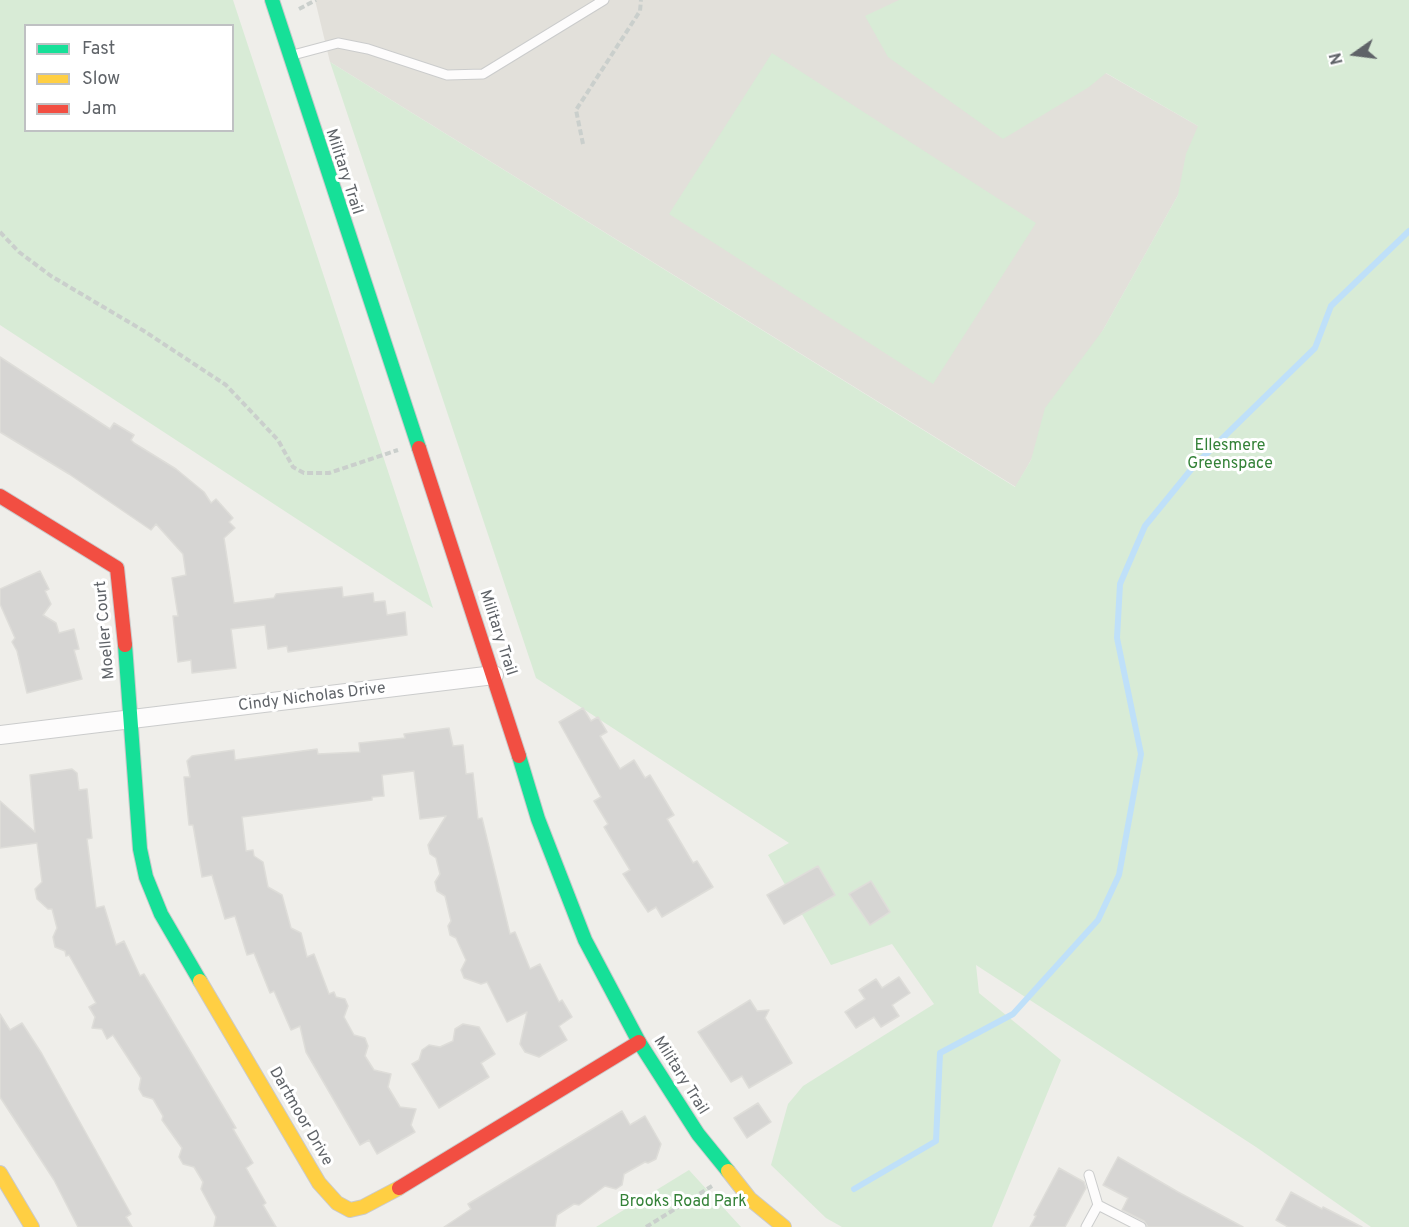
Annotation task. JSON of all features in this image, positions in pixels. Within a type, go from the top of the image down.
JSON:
[{"type":"street","name":"Military Trail","points":[[272,0],[288,56],[494,675],[538,819],[585,940],[639,1042],[698,1134],[750,1199],[784,1227]]},
{"type":"street","name":"Moeller Court","points":[[0,496],[117,568],[122,599],[131,719]]},
{"type":"street","name":"Cindy Nicholas Drive","points":[[0,735],[494,675]]},
{"type":"street","name":"Dartmoor Drive","points":[[131,719],[140,849],[146,877],[161,914],[319,1183],[337,1203],[350,1210],[363,1207],[386,1196],[639,1042]]},
{"type":"street","points":[[0,1173],[32,1227]]},
{"type":"lane","points":[[288,56],[338,43],[368,49],[447,75],[483,74],[604,0]]},
{"type":"lane","points":[[1086,1227],[1098,1205],[1089,1175]]},
{"type":"lane","points":[[1098,1205],[1141,1227]]},
{"type":"path","points":[[583,144],[576,110],[640,11],[641,0]]},
{"type":"path","points":[[0,232],[20,252],[51,276],[144,331],[226,385],[278,440],[293,467],[304,473],[329,473],[385,453],[417,447]]},
{"type":"path","points":[[646,1227],[730,1174]]},
{"type":"shaded area","points":[[315,0],[978,0],[1212,134],[1016,487],[330,62]]},
{"type":"green space","points":[[0,0],[233,0],[433,608],[0,325]]},
{"type":"green space","name":"Ellesmere Greenspace","points":[[899,0],[1409,0],[1409,1227],[1371,1227],[1256,1147],[976,965],[979,993],[1061,1060],[992,1227],[842,1227],[826,1218],[771,1165],[788,1104],[803,1086],[934,1004],[892,944],[831,965],[768,855],[789,843],[536,678],[330,62],[1015,487],[1031,460],[1045,408],[1103,330],[1178,195],[1186,154],[1198,126],[1106,73],[1089,87],[1003,139],[888,57],[865,16]]},
{"type":"green space","points":[[772,53],[1036,223],[933,384],[669,214]]},
{"type":"green space","name":"Brooks Road Park","points":[[689,1170],[741,1227],[596,1227]]},
{"type":"building","points":[[0,357],[110,429],[114,423],[134,435],[131,440],[134,443],[176,469],[204,492],[211,503],[216,499],[233,518],[229,522],[235,528],[224,538],[234,603],[274,598],[276,594],[342,587],[343,597],[373,593],[374,602],[385,601],[387,615],[405,612],[407,635],[288,652],[287,646],[268,649],[265,625],[231,629],[236,668],[192,673],[191,660],[178,662],[173,616],[178,616],[172,578],[186,575],[183,554],[156,524],[151,530],[69,474],[0,432]]},
{"type":"building","points":[[40,571],[49,589],[45,591],[51,604],[43,615],[56,623],[59,633],[74,629],[79,649],[74,650],[82,679],[27,693],[17,651],[12,642],[15,638],[0,604],[0,589]]},
{"type":"building","points":[[583,708],[591,721],[598,717],[607,732],[600,736],[620,769],[634,760],[645,778],[650,775],[674,815],[667,819],[693,863],[697,861],[713,887],[662,917],[656,907],[648,912],[623,874],[630,870],[604,827],[608,824],[594,801],[601,797],[559,722]]},
{"type":"building","points":[[449,728],[453,746],[463,745],[466,774],[473,773],[478,819],[482,818],[510,934],[515,932],[530,969],[540,964],[559,1002],[562,1000],[572,1017],[559,1026],[567,1040],[539,1057],[525,1052],[520,1044],[527,1012],[507,1022],[487,982],[481,984],[464,978],[461,970],[466,960],[456,938],[450,935],[448,926],[451,921],[445,896],[437,891],[435,882],[440,874],[436,858],[430,854],[428,845],[446,816],[420,819],[414,771],[382,775],[384,796],[372,797],[372,800],[242,817],[246,851],[253,850],[254,856],[263,862],[268,887],[282,895],[291,928],[301,933],[307,957],[314,954],[329,994],[334,992],[336,997],[345,999],[348,1006],[344,1017],[354,1035],[365,1038],[368,1046],[365,1056],[374,1070],[391,1074],[388,1087],[400,1107],[416,1109],[411,1125],[415,1132],[377,1154],[369,1140],[360,1145],[306,1052],[300,1026],[291,1030],[274,991],[270,993],[254,953],[247,955],[235,916],[225,919],[212,875],[202,877],[193,825],[189,825],[184,777],[190,777],[187,761],[192,756],[234,750],[235,760],[317,749],[318,754],[360,752],[359,743],[405,738],[404,734]]},
{"type":"building","points":[[72,769],[77,773],[79,790],[87,789],[92,838],[87,839],[96,908],[104,906],[116,945],[124,941],[140,976],[144,974],[236,1128],[233,1129],[253,1163],[246,1168],[266,1203],[263,1205],[276,1227],[214,1227],[216,1217],[201,1189],[203,1182],[194,1167],[183,1164],[179,1157],[182,1148],[162,1120],[163,1116],[153,1099],[143,1096],[139,1089],[141,1078],[113,1035],[107,1039],[102,1029],[92,1028],[95,1017],[89,1007],[96,1003],[69,955],[66,956],[65,951],[55,947],[53,937],[57,928],[52,909],[48,909],[37,899],[35,889],[42,882],[37,843],[0,848],[0,801],[35,832],[30,775]]},
{"type":"building","points":[[818,866],[835,895],[784,924],[767,895]]},
{"type":"building","points":[[871,881],[890,912],[870,925],[849,894]]},
{"type":"building","points":[[899,977],[910,993],[892,1005],[899,1016],[881,1027],[874,1017],[856,1028],[845,1012],[865,999],[859,990],[876,979],[882,988]]},
{"type":"building","points":[[750,1000],[757,1011],[769,1010],[765,1018],[792,1063],[749,1088],[742,1076],[731,1082],[698,1032]]},
{"type":"building","points":[[0,1014],[10,1030],[22,1023],[42,1054],[131,1214],[126,1217],[132,1227],[78,1227],[54,1180],[0,1097]]},
{"type":"building","points":[[463,1024],[479,1027],[495,1054],[481,1063],[489,1077],[439,1108],[412,1064],[419,1060],[422,1050],[429,1045],[440,1047],[453,1041],[455,1029]]},
{"type":"building","points":[[758,1103],[771,1122],[747,1138],[734,1118]]},
{"type":"building","points":[[622,1111],[630,1125],[645,1116],[661,1144],[656,1159],[645,1162],[624,1174],[622,1185],[616,1189],[605,1186],[579,1205],[574,1204],[557,1215],[555,1227],[444,1227],[471,1209],[468,1204]]},
{"type":"building","points":[[1118,1157],[1243,1227],[1148,1227],[1144,1221],[1122,1210],[1128,1198],[1103,1185]]},
{"type":"building","points":[[1059,1168],[1084,1182],[1086,1188],[1065,1227],[1030,1227],[1036,1216],[1034,1215]]},
{"type":"building","points":[[1291,1192],[1362,1227],[1288,1227],[1276,1220]]},
{"type":"waterway","points":[[854,1189],[936,1141],[940,1053],[1013,1014],[1098,920],[1119,875],[1141,754],[1117,638],[1120,584],[1145,526],[1194,466],[1315,348],[1331,306],[1409,231]]},
{"type":"traffic: fast","points":[[272,0],[419,448]]},
{"type":"traffic: fast","points":[[125,645],[140,849],[146,877],[161,914],[200,981]]},
{"type":"traffic: fast","points":[[519,756],[538,819],[585,940],[639,1042],[698,1134],[728,1171]]},
{"type":"traffic: slow","points":[[200,981],[319,1183],[337,1203],[350,1210],[363,1207],[399,1188]]},
{"type":"traffic: slow","points":[[728,1171],[750,1199],[784,1227]]},
{"type":"traffic: slow","points":[[0,1173],[32,1227]]},
{"type":"traffic: jam","points":[[419,448],[519,756]]},
{"type":"traffic: jam","points":[[0,496],[117,568],[125,645]]},
{"type":"traffic: jam","points":[[399,1188],[639,1042]]}]
